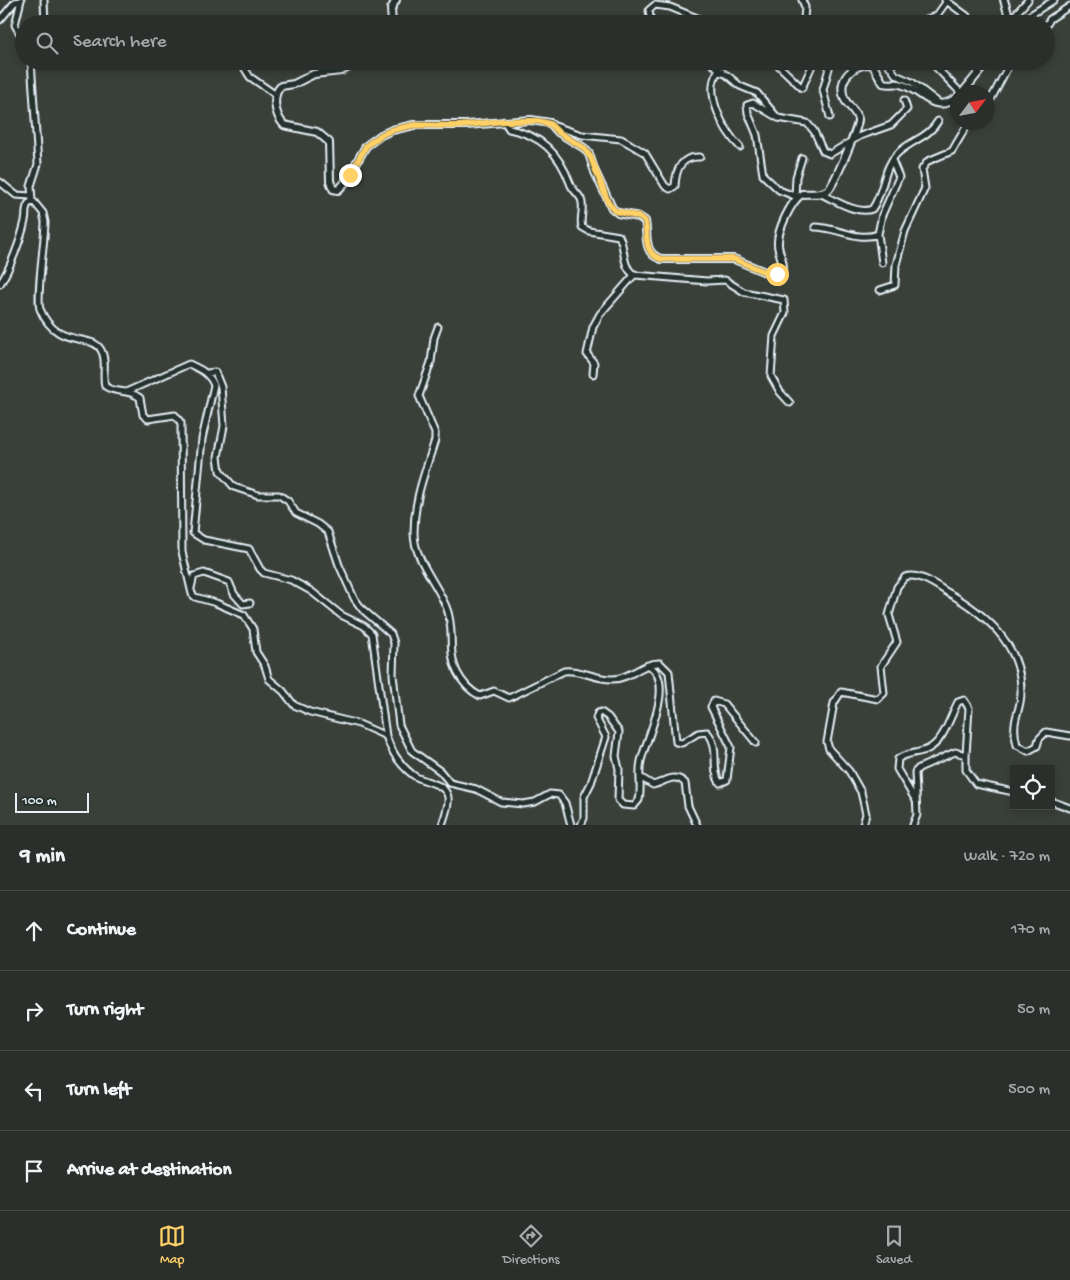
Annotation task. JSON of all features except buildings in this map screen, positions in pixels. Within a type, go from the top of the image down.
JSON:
[{"type":"street","points":[[44,0],[45,15]]},
{"type":"street","points":[[391,15],[391,9],[396,0]]},
{"type":"street","points":[[802,0],[805,7],[804,15]]},
{"type":"street","points":[[1004,0],[1008,15]]},
{"type":"street","points":[[1014,15],[1028,0]]},
{"type":"street","points":[[1029,15],[1054,0]]},
{"type":"street","points":[[0,20],[14,2],[20,1],[16,15]]},
{"type":"street","points":[[937,15],[946,1],[965,15]]},
{"type":"street","points":[[650,15],[649,10],[655,5],[670,7],[690,15]]},
{"type":"street","points":[[1055,16],[1070,6]]},
{"type":"street","points":[[32,70],[38,164],[31,186],[32,199],[43,213],[45,222],[40,308],[57,333],[90,341],[99,347],[104,358],[105,386],[109,389],[128,391],[140,398],[144,415],[148,419],[175,415],[181,423],[182,552],[191,589],[195,597],[216,603],[244,615],[253,629],[256,652],[265,666],[268,679],[283,691],[294,705],[310,712],[359,724],[386,736]]},
{"type":"street","points":[[246,70],[250,77],[276,94]]},
{"type":"street","points":[[340,70],[314,74],[294,84],[281,86],[276,94],[277,115],[284,125],[317,132],[329,142],[330,180],[332,187],[336,190],[344,184],[366,146],[381,135],[392,130],[414,125],[466,125],[530,120],[550,124],[561,130],[621,140],[645,153],[665,186],[670,189],[675,186],[676,170],[682,162],[691,156],[700,157]]},
{"type":"street","points":[[783,70],[802,88],[810,70]]},
{"type":"street","points":[[829,70],[824,90],[830,117]]},
{"type":"street","points":[[821,194],[832,186],[858,121],[844,98],[843,83],[848,73],[853,70]]},
{"type":"street","points":[[875,70],[883,83],[906,86],[941,105]]},
{"type":"street","points":[[892,70],[896,75],[922,89],[941,105]]},
{"type":"street","points":[[939,70],[955,85]]},
{"type":"street","points":[[968,85],[980,70]]},
{"type":"street","points":[[995,92],[1006,70]]},
{"type":"street","points":[[740,147],[730,136],[714,97],[714,81],[718,72],[722,71],[736,83],[757,93],[778,118]]},
{"type":"street","points":[[904,100],[907,109],[891,126],[875,129],[833,153],[826,153],[819,144],[814,130],[807,123],[778,118],[754,103],[747,105],[756,135],[763,175],[779,190],[796,197],[802,194],[821,194],[854,209],[867,211],[872,209],[892,160],[904,148],[931,132],[938,121]]},
{"type":"street","points":[[941,105],[950,101]]},
{"type":"street","points":[[504,121],[509,129],[537,137],[557,159],[567,171],[570,183],[582,200],[582,227],[589,231],[620,236],[626,265],[635,274],[725,280],[744,292],[782,298],[786,308],[774,336],[771,376],[780,392],[790,403]]},
{"type":"street","points":[[550,124],[589,154],[595,172],[612,208],[618,213],[639,217],[645,221],[648,248],[655,257],[661,259],[734,259],[772,275],[777,274],[783,268],[778,244],[786,217],[796,197],[796,177],[802,158]]},
{"type":"street","points":[[880,290],[895,285],[896,265],[905,231],[926,188],[922,169],[928,161],[952,152],[964,130]]},
{"type":"street","points":[[882,263],[878,234],[882,216],[898,180],[898,173],[892,160]]},
{"type":"street","points":[[0,182],[16,195],[32,199]]},
{"type":"street","points":[[0,284],[14,258],[25,223],[26,207],[32,199]]},
{"type":"street","points":[[815,226],[836,229],[862,238],[878,234]]},
{"type":"street","points":[[593,374],[594,363],[588,354],[593,327],[602,311],[635,274]]},
{"type":"street","points":[[438,327],[434,338],[431,362],[419,396],[435,433],[435,440],[416,497],[414,539],[421,560],[447,609],[452,626],[452,659],[462,680],[480,696],[494,691],[509,698],[564,671],[571,670],[613,680],[660,662],[669,672],[676,742],[682,743],[702,731],[710,735],[716,752],[716,773],[720,783],[727,780],[732,752],[725,732],[711,707],[714,701],[724,704],[756,743]]},
{"type":"street","points":[[128,391],[183,365],[189,364],[207,373],[216,372],[221,387],[224,426],[218,457],[220,471],[234,487],[258,495],[279,495],[288,501],[296,513],[323,528],[330,538],[339,565],[354,598],[362,609],[391,634],[394,643],[393,675],[399,725],[412,751],[440,771],[450,783],[476,789],[501,802],[523,804],[535,802],[550,794],[559,795],[565,803],[571,825]]},
{"type":"street","points":[[207,373],[214,385],[202,439],[193,533],[204,540],[249,549],[264,573],[298,584],[341,615],[369,631],[375,643],[377,684],[386,736],[392,751],[413,775],[435,784],[447,793],[448,798],[442,825]]},
{"type":"street","points":[[191,589],[194,576],[204,573],[229,582],[238,602],[243,604],[250,602]]},
{"type":"street","points":[[863,825],[866,814],[864,799],[849,771],[829,749],[826,736],[834,704],[841,692],[872,700],[878,699],[884,693],[881,666],[897,642],[889,614],[897,587],[905,577],[917,576],[973,607],[996,627],[1004,638],[1015,661],[1021,693],[1013,730],[1017,745],[1028,751],[1037,746],[1046,732],[1070,736]]},
{"type":"street","points":[[581,825],[584,818],[584,796],[591,783],[606,737],[596,718],[598,713],[601,712],[608,716],[619,732],[616,756],[619,769],[617,796],[622,805],[634,806],[638,803],[641,761],[654,724],[661,682],[656,670],[648,665]]},
{"type":"street","points":[[916,801],[896,770],[896,763],[901,757],[927,750],[934,744],[958,702],[964,700],[969,708],[966,770],[976,784],[1010,791]]},
{"type":"street","points":[[913,825],[917,815],[914,777],[919,768],[954,752],[966,755]]},
{"type":"street","points":[[640,777],[653,785],[674,777],[681,779],[685,783],[690,815],[697,825]]},
{"type":"street","points":[[1055,802],[1070,808]]},
{"type":"route","points":[[350,175],[366,146],[381,135],[405,126],[466,125],[530,120],[550,124],[558,132],[584,148],[589,154],[593,168],[612,208],[618,213],[639,217],[645,221],[648,248],[655,257],[661,259],[734,259],[772,275],[777,274]]}]
